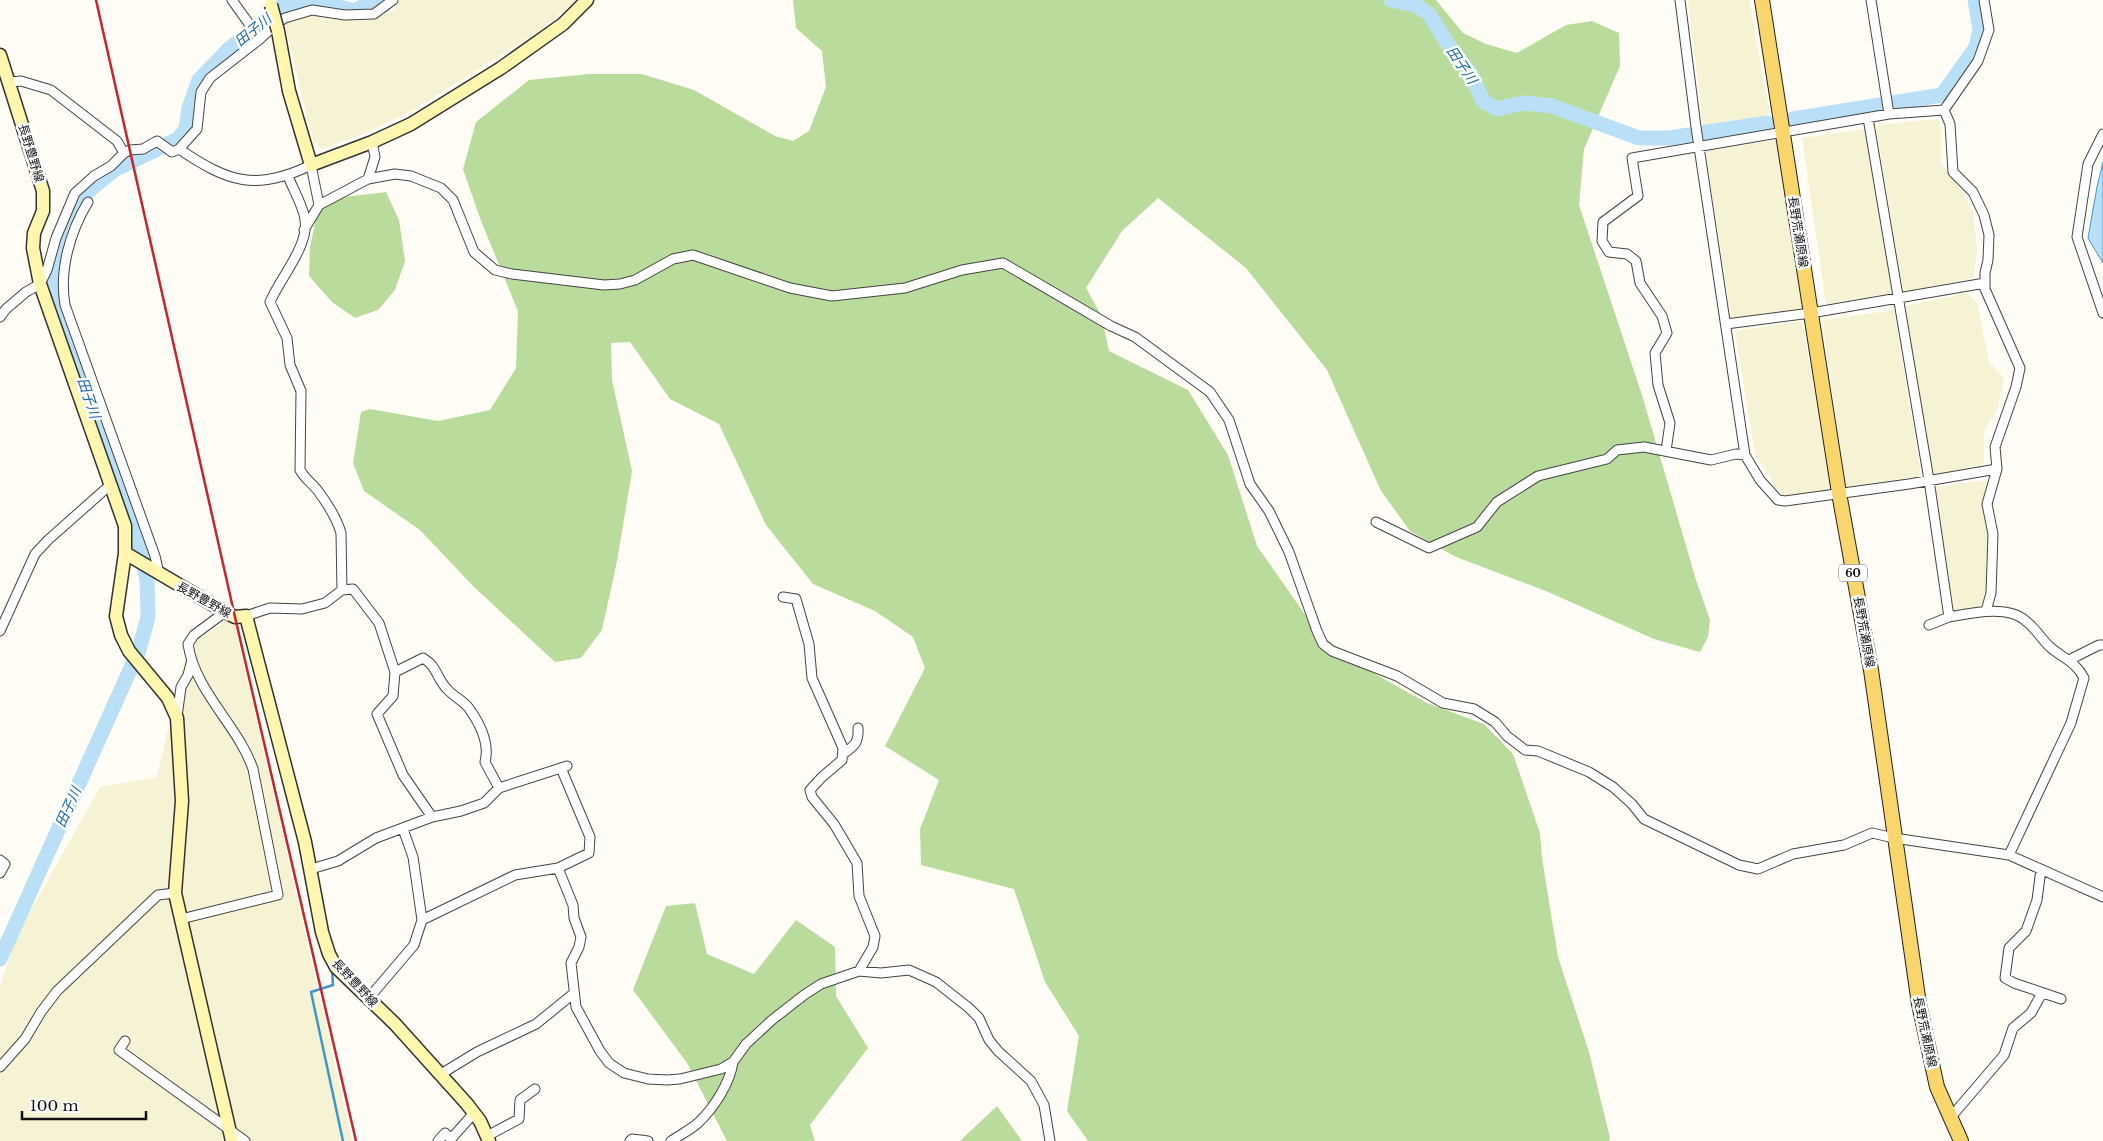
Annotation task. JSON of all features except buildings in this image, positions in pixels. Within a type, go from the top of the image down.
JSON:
[{"type":"main road","points":[[271,2],[289,91],[311,165],[372,142],[411,124],[501,68],[563,24],[587,0]]},
{"type":"main road","name":"長野荒瀬原線","points":[[1762,0],[1839,494],[1871,670],[1919,1004],[1937,1087],[1961,1141]]},
{"type":"main road","name":"長野豊野線","points":[[1,58],[43,191],[43,211],[34,233],[33,248],[40,284],[124,526],[125,553],[225,612],[235,617],[246,616],[311,869],[322,932],[329,954],[336,967],[441,1074],[474,1113],[488,1138]]},
{"type":"main road","points":[[125,553],[116,616],[121,635],[129,651],[168,698],[177,718],[182,801],[175,893],[230,1136]]},
{"type":"street","points":[[232,0],[260,39]]},
{"type":"street","points":[[174,150],[196,129],[201,92],[210,78],[285,18],[312,10],[335,15],[374,14],[393,0]]},
{"type":"street","points":[[1680,0],[1696,126],[1745,455],[1760,480],[1778,500],[1785,501],[1997,469]]},
{"type":"street","points":[[1871,0],[1888,112]]},
{"type":"street","points":[[1944,110],[1978,60],[1989,30],[1984,0]]},
{"type":"street","points":[[10,82],[21,81],[51,90],[116,141],[124,153]]},
{"type":"street","points":[[1666,451],[1670,423],[1658,385],[1655,354],[1667,333],[1662,316],[1640,283],[1636,261],[1627,254],[1609,252],[1602,241],[1603,222],[1638,196],[1632,158],[1699,143],[1868,118],[1888,112],[1944,110]]},
{"type":"street","points":[[1944,110],[1950,124],[1953,172],[1974,192],[1984,215],[1989,235],[1988,260],[1985,272],[1986,289],[2020,368],[2016,387],[1995,447],[1997,469],[1987,504],[1993,534],[1991,593],[1986,611]]},
{"type":"street","points":[[1868,118],[1929,480],[1948,617]]},
{"type":"street","points":[[2103,134],[2088,164],[2077,237],[2103,313]]},
{"type":"street","points":[[0,317],[6,309],[26,292],[40,284],[47,270],[75,193],[94,176],[111,166],[124,153],[130,150],[143,149],[157,141],[210,169],[248,181],[288,176],[311,165],[319,205]]},
{"type":"street","points":[[368,179],[374,157],[372,142]]},
{"type":"street","points":[[304,230],[319,205],[368,179],[395,174],[411,176],[441,188],[453,200],[474,252],[495,270],[512,274],[604,285],[620,284],[635,280],[674,259],[693,255],[790,288],[832,296],[905,288],[962,270],[1003,263],[1112,326],[1135,337],[1210,392],[1229,420],[1250,484],[1269,511],[1290,552],[1317,631],[1323,644],[1332,651],[1397,676],[1442,703],[1474,709],[1496,722],[1507,736],[1525,750],[1538,751],[1589,772],[1613,787],[1632,804],[1644,819],[1739,866],[1758,869],[1793,854],[1844,845],[1872,833],[2009,856],[2103,897]]},
{"type":"street","points":[[288,176],[305,219],[304,230],[300,246],[270,302],[287,338],[290,365],[301,391],[300,470],[339,525],[341,533],[342,590]]},
{"type":"street","points":[[88,202],[80,214],[63,273],[62,287],[65,304],[86,368],[155,556],[157,572]]},
{"type":"street","points":[[68,209],[80,214]]},
{"type":"street","points":[[47,270],[63,273]]},
{"type":"street","points":[[1726,324],[1985,283]]},
{"type":"street","points":[[72,373],[86,368]]},
{"type":"street","points":[[1376,522],[1429,548],[1477,527],[1497,502],[1538,476],[1607,459],[1617,450],[1644,447],[1712,460],[1731,455],[1745,455]]},
{"type":"street","points":[[0,631],[35,554],[110,484]]},
{"type":"street","points":[[246,616],[270,608],[302,609],[325,603],[342,590],[353,589],[378,623],[395,672],[393,696],[377,714],[403,775],[432,817]]},
{"type":"street","points":[[783,597],[796,599],[809,644],[812,678],[844,748],[842,760],[810,790],[812,797],[834,824],[857,863],[859,896],[875,936],[873,947],[859,971]]},
{"type":"street","points":[[1928,625],[1948,617],[1986,611],[2011,614],[2026,620],[2050,648],[2078,666],[2084,678],[2071,723],[2009,856]]},
{"type":"street","points":[[181,919],[278,895],[253,769],[248,756],[220,714],[192,660],[188,644],[194,635],[225,612]]},
{"type":"street","points":[[2069,660],[2103,646]]},
{"type":"street","points":[[395,672],[423,658],[432,664],[445,688],[467,707],[483,734],[487,754],[485,762],[499,788]]},
{"type":"street","points":[[177,718],[181,687],[188,675],[192,660]]},
{"type":"street","points":[[842,754],[856,744],[858,728]]},
{"type":"street","points":[[311,869],[338,861],[376,838],[432,817],[461,811],[484,803],[499,788],[564,767],[590,837],[589,853],[558,868],[515,875],[422,920]]},
{"type":"street","points":[[368,998],[414,945],[422,920],[413,857],[403,829]]},
{"type":"street","points":[[0,860],[5,864],[0,873]]},
{"type":"street","points":[[558,868],[573,905],[574,918],[581,937],[580,947],[571,963],[573,994],[576,1007],[600,1051],[610,1063],[624,1073],[648,1079],[680,1079],[721,1069],[732,1062],[746,1044],[772,1020],[804,994],[821,984],[859,971],[881,973],[908,970],[936,982],[979,1018],[988,1040],[1036,1088],[1044,1105],[1050,1141]]},
{"type":"street","points":[[2041,870],[2038,900],[2026,931],[2009,948],[2005,978],[2014,983],[2061,999]]},
{"type":"street","points":[[0,1067],[24,1039],[57,991],[158,895],[175,893]]},
{"type":"street","points":[[1950,1117],[2004,1055],[2013,1028],[2031,1013],[2042,993]]},
{"type":"street","points":[[441,1074],[477,1052],[536,1024],[573,994]]},
{"type":"street","points":[[125,1041],[119,1050],[230,1136],[245,1141]]},
{"type":"street","points":[[671,1141],[698,1123],[714,1104],[727,1081],[732,1062]]},
{"type":"street","points":[[488,1138],[519,1119],[520,1100],[536,1089]]},
{"type":"street","points":[[438,1141],[445,1133],[451,1139],[474,1113]]},
{"type":"street","points":[[630,1141],[632,1139],[648,1141]]},
{"type":"shaded area","points":[[399,0],[576,0],[540,30],[415,109],[368,132],[323,149],[314,144],[286,30],[287,22],[311,13],[355,21],[376,19],[394,10]]},
{"type":"shaded area","points":[[1688,0],[1749,0],[1770,115],[1703,125]]},
{"type":"shaded area","points":[[1938,119],[1941,131],[1941,163],[1960,189],[1973,212],[1977,248],[1974,278],[1903,292],[1876,125]]},
{"type":"shaded area","points":[[1864,129],[1892,293],[1826,304],[1802,138]]},
{"type":"shaded area","points":[[1777,140],[1804,309],[1731,318],[1705,151]]},
{"type":"shaded area","points":[[1967,293],[1977,303],[1989,362],[2004,378],[1998,408],[1984,432],[1984,464],[1933,475],[1905,306]]},
{"type":"shaded area","points":[[1894,310],[1921,476],[1846,487],[1822,320]]},
{"type":"shaded area","points":[[1802,321],[1832,489],[1783,497],[1755,454],[1735,331]]},
{"type":"shaded area","points":[[1986,480],[1982,508],[1989,538],[1986,559],[1987,584],[1982,607],[1953,611],[1935,487]]},
{"type":"shaded area","points":[[225,621],[235,624],[352,1141],[0,1141],[0,987],[16,937],[100,787],[157,777],[187,648]]},
{"type":"green space","points":[[793,0],[1436,0],[1463,33],[1486,44],[1517,53],[1566,25],[1592,21],[1619,33],[1620,66],[1584,149],[1579,205],[1642,395],[1696,580],[1710,620],[1708,637],[1700,652],[1654,639],[1546,591],[1456,557],[1410,531],[1381,491],[1327,370],[1246,268],[1158,198],[1122,231],[1086,288],[1101,315],[1109,351],[1188,390],[1228,455],[1257,546],[1316,630],[1354,662],[1427,703],[1484,724],[1513,754],[1540,833],[1542,858],[1558,957],[1589,1052],[1610,1138],[1609,1141],[1088,1141],[1067,1111],[1079,1036],[1045,982],[1014,889],[921,865],[920,829],[939,780],[885,746],[925,668],[913,637],[875,611],[813,584],[766,525],[719,424],[670,399],[630,342],[611,343],[612,380],[632,471],[617,561],[602,630],[581,658],[555,662],[473,586],[420,530],[364,491],[353,463],[361,412],[370,409],[438,421],[490,410],[516,368],[518,311],[481,221],[463,169],[476,122],[529,80],[589,74],[642,74],[694,90],[775,136],[793,141],[809,131],[826,87],[822,51],[796,28]]},
{"type":"green space","points":[[386,192],[399,220],[405,261],[395,290],[378,310],[355,318],[332,302],[309,276],[310,247],[320,200]]},
{"type":"green space","points":[[695,903],[707,954],[754,974],[796,920],[835,947],[836,996],[868,1048],[810,1125],[815,1141],[727,1141],[687,1063],[633,990],[666,906]]},
{"type":"green space","points":[[997,1106],[1022,1141],[960,1141]]},
{"type":"water","points":[[2103,162],[2103,263],[2088,238]]},
{"type":"waterway","name":"田子川","points":[[0,959],[139,650],[148,617],[147,580],[140,547],[80,370],[51,300],[58,257],[67,224],[80,198],[114,170],[178,139],[186,129],[189,108],[199,80],[229,49],[283,5],[325,3],[354,11],[377,0]]},
{"type":"waterway","name":"田子川","points":[[1391,0],[1415,5],[1429,14],[1455,55],[1470,72],[1483,101],[1497,109],[1523,103],[1552,106],[1639,138],[1669,138],[1767,123]]},
{"type":"waterway","points":[[1793,119],[1942,95],[1976,47],[1980,30],[1975,0]]},
{"type":"waterway","points":[[332,969],[333,985],[311,992],[343,1141]]},
{"type":"railway","points":[[96,0],[235,617],[356,1141]]}]
